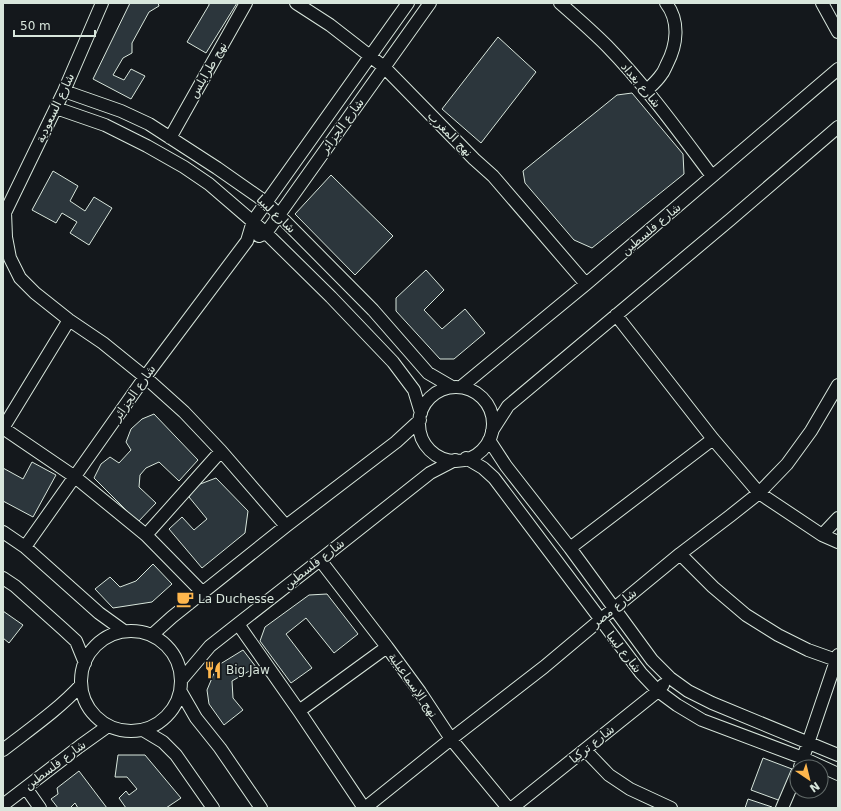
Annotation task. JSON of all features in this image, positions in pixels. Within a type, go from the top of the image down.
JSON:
[{"type":"street","name":"شارع السعودية","points":[[4,214],[64,91],[102,3]]},
{"type":"street","name":"نهج طرابلس","points":[[170,138],[246,3]]},
{"type":"street","name":"نهج المغرب","points":[[296,3],[330,25],[384,67],[493,176],[586,284]]},
{"type":"street","name":"شارع الجزائر","points":[[25,547],[145,377],[247,241],[253,221],[408,3]]},
{"type":"street","name":"شارع الجزائر","points":[[266,233],[430,3]]},
{"type":"street","name":"شارع بغداد","points":[[561,3],[607,46],[680,132],[712,176]]},
{"type":"street","points":[[646,91],[662,74],[672,54],[676,36],[675,23],[666,3]]},
{"type":"street","points":[[822,3],[838,32]]},
{"type":"street","name":"شارع فلسطين","points":[[456,387],[586,284],[838,68]]},
{"type":"street","name":"شارع ليبيا","points":[[64,91],[149,124],[217,168],[267,203],[363,300],[428,373],[456,387]]},
{"type":"street","name":"شارع ليبيا","points":[[56,108],[105,126],[147,146],[209,184],[253,221],[331,297],[393,362],[414,390],[420,417]]},
{"type":"street","points":[[491,436],[493,419],[490,408],[483,398],[473,391],[456,387],[441,390],[425,403],[420,417],[420,430],[423,440],[429,448],[445,459],[461,459],[475,455],[483,449],[491,436],[508,406],[838,127]]},
{"type":"street","points":[[4,214],[10,258],[20,278],[35,293],[69,320],[103,343],[145,377],[184,412],[221,451],[286,526]]},
{"type":"street","points":[[247,241],[266,233]]},
{"type":"street","points":[[616,315],[713,439],[759,493],[822,536],[838,542]]},
{"type":"street","points":[[69,320],[3,428],[75,477],[146,535],[203,593]]},
{"type":"street","name":"شارع مصر","points":[[365,808],[544,667],[680,554],[759,493],[787,464],[838,386]]},
{"type":"street","points":[[152,635],[172,617],[286,526],[396,442],[420,417]]},
{"type":"street","name":"شارع ليبيا","points":[[491,436],[506,466],[570,548],[652,660],[670,678],[688,691],[712,703],[838,755]]},
{"type":"street","points":[[570,548],[713,439]]},
{"type":"street","points":[[146,535],[221,451]]},
{"type":"street","name":"شارع ليبيا","points":[[461,459],[483,468],[494,478],[640,673],[658,691],[677,705],[702,720],[793,759]]},
{"type":"street","name":"شارع فلسطين","points":[[182,679],[210,646],[430,473],[461,459]]},
{"type":"street","points":[[822,536],[838,518]]},
{"type":"street","points":[[3,532],[25,547],[100,613],[124,631]]},
{"type":"street","points":[[680,554],[713,587],[746,615],[778,635],[808,650],[837,658],[803,759]]},
{"type":"street","name":"نهج الإسماعيلية","points":[[320,560],[420,692],[451,739],[508,808]]},
{"type":"street","points":[[3,578],[15,586],[76,641],[85,663]]},
{"type":"street","points":[[238,624],[365,808]]},
{"type":"street","points":[[124,631],[139,631],[152,635],[164,643],[173,653],[180,666],[182,679],[181,692],[175,706],[165,719],[152,727],[143,730],[122,731],[108,726],[96,718],[87,706],[82,692],[81,685],[85,663],[89,654],[99,643],[111,635],[124,631]]},
{"type":"street","points":[[299,711],[387,647]]},
{"type":"street","name":"شارع تركيا","points":[[512,808],[658,691],[670,678]]},
{"type":"street","points":[[3,750],[50,715],[69,699],[81,685]]},
{"type":"street","points":[[181,692],[196,718],[220,748],[261,808]]},
{"type":"street","name":"شارع فلسطين","points":[[3,805],[108,726]]},
{"type":"street","points":[[143,730],[163,742],[176,755],[213,808]]},
{"type":"street","points":[[585,750],[609,775],[630,789],[671,808]]},
{"type":"street","points":[[26,788],[40,808]]},
{"type":"street","points":[[782,808],[789,792]]},
{"type":"building","points":[[130,3],[158,3],[159,6],[149,12],[132,43],[132,53],[123,58],[113,75],[124,80],[131,69],[145,76],[131,99],[93,79]]},
{"type":"building","points":[[209,3],[237,3],[206,53],[187,42]]},
{"type":"building","points":[[498,37],[536,72],[481,143],[442,109]]},
{"type":"building","points":[[632,93],[683,154],[684,174],[592,248],[574,240],[525,183],[523,171],[617,95]]},
{"type":"building","points":[[53,171],[78,186],[70,201],[85,211],[94,197],[112,208],[89,245],[70,233],[77,222],[62,213],[56,223],[32,210]]},
{"type":"building","points":[[331,175],[393,236],[355,275],[295,214]]},
{"type":"building","points":[[426,270],[444,290],[424,310],[442,329],[465,309],[485,333],[454,359],[440,359],[396,311],[396,298]]},
{"type":"building","points":[[154,414],[198,460],[179,481],[159,462],[146,468],[140,475],[139,487],[156,503],[138,522],[94,478],[101,464],[110,457],[119,463],[131,450],[126,442],[131,429],[142,419]]},
{"type":"building","points":[[32,462],[56,475],[33,517],[3,501],[3,468],[23,479]]},
{"type":"building","points":[[216,478],[248,511],[245,533],[202,568],[169,529],[182,517],[194,530],[207,519],[189,497],[195,486]]},
{"type":"building","points":[[153,564],[172,584],[152,602],[113,608],[95,589],[110,577],[120,587],[136,581]]},
{"type":"building","points":[[327,594],[358,634],[334,653],[306,618],[286,634],[312,668],[291,683],[260,641],[265,627],[309,595]]},
{"type":"building","points":[[3,611],[23,625],[9,643],[3,638]]},
{"type":"building","points":[[243,650],[256,667],[232,681],[233,698],[243,710],[224,725],[209,704],[207,690],[217,666]]},
{"type":"building","points":[[118,755],[145,755],[181,798],[166,808],[126,808],[119,798],[126,791],[129,795],[137,789],[127,777],[115,777]]},
{"type":"building","points":[[763,758],[789,768],[789,778],[781,801],[751,790]]},
{"type":"building","points":[[79,771],[107,808],[78,808],[75,803],[70,808],[58,808],[51,799],[58,794],[57,788]]},
{"type":"building","points":[[748,799],[772,807],[772,808],[745,808]]},
{"type":"place","name":"La Duchesse","points":[[185,599]]},
{"type":"place","name":"Big Jaw","points":[[213,670]]}]
